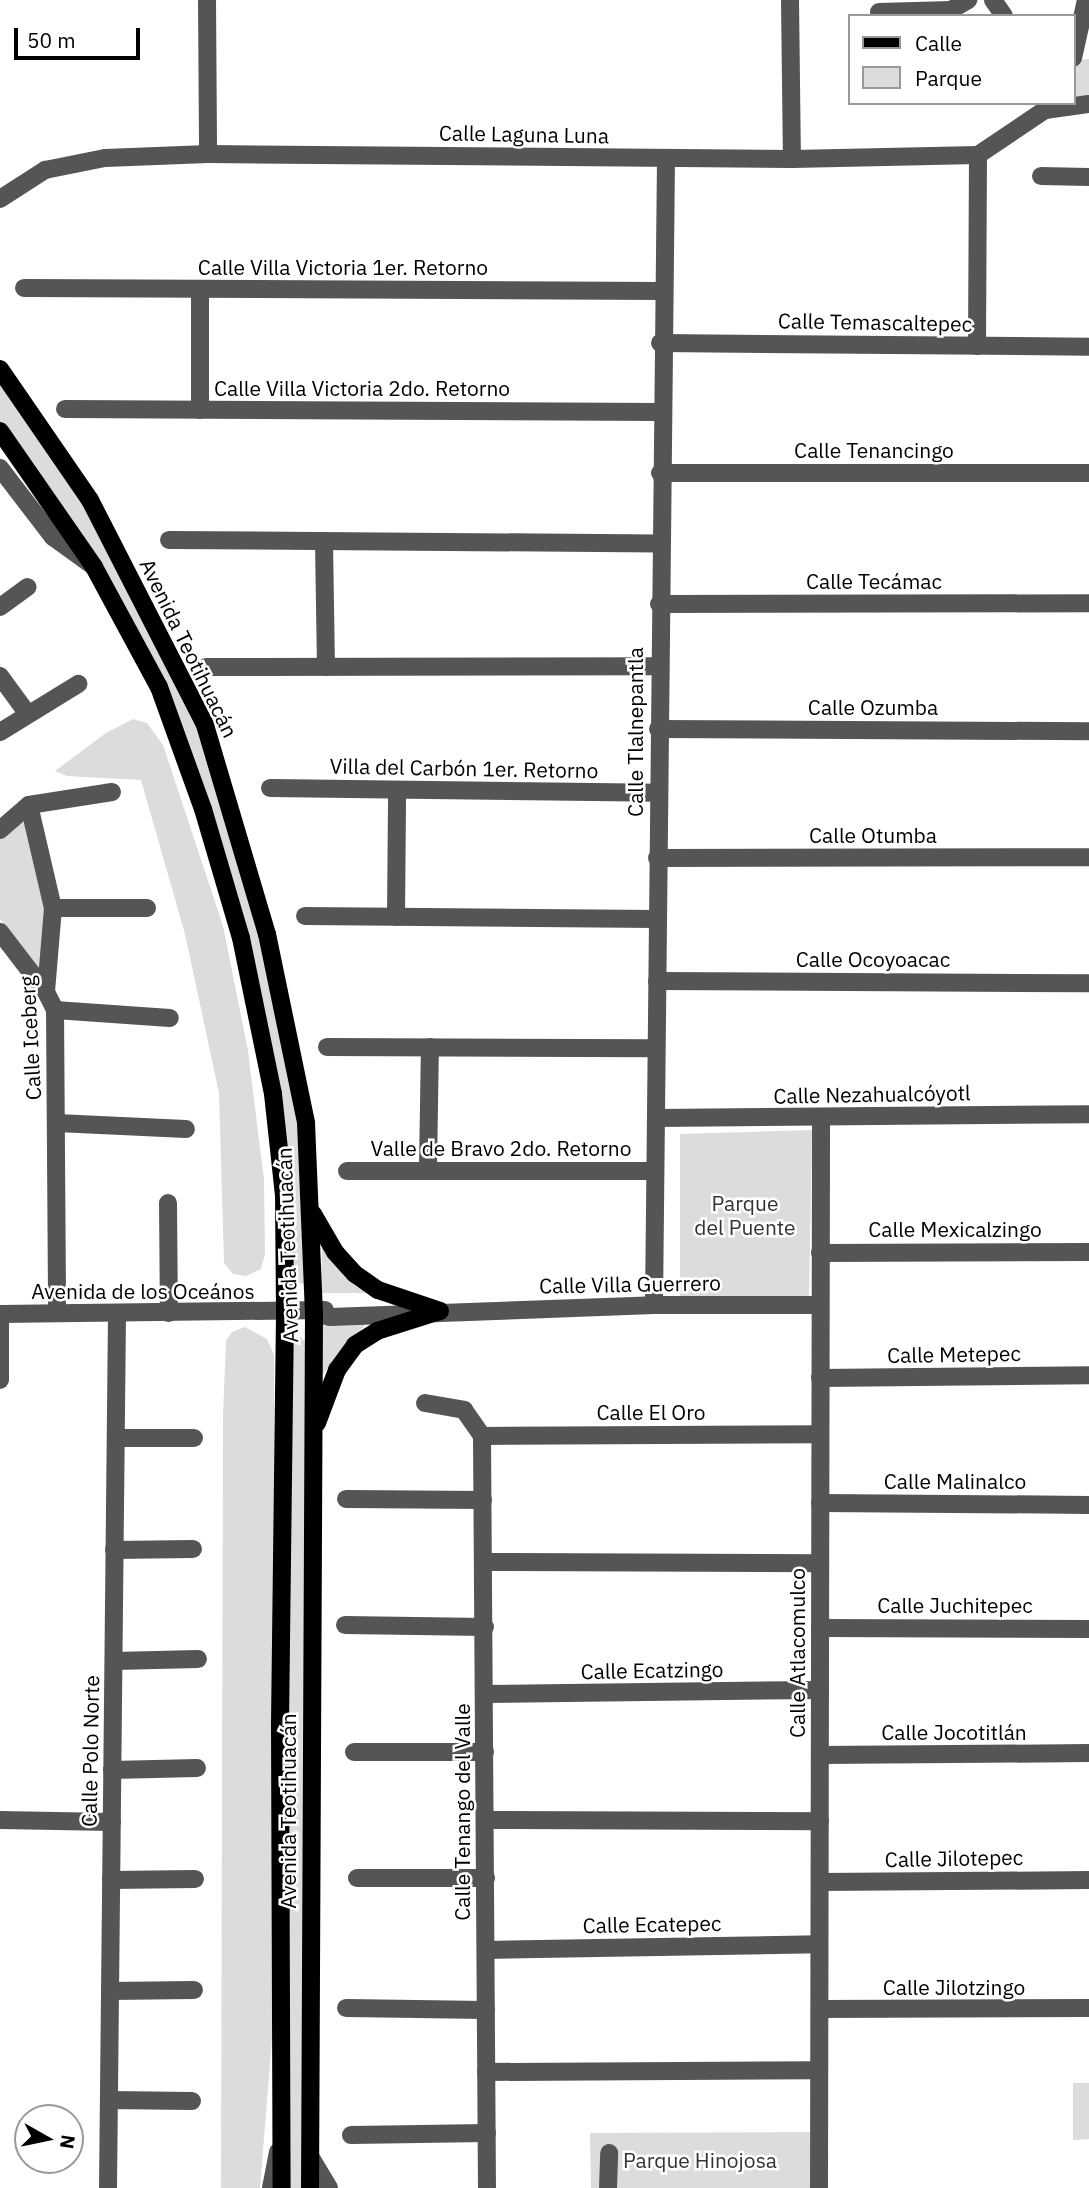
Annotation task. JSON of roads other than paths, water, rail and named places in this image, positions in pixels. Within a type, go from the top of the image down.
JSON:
[{"type":"main road","name":"Avenida Teotihuacán","points":[[0,369],[90,500],[205,725],[267,934],[306,1123],[314,1313],[310,1446],[310,2188]]},
{"type":"main road","name":"Avenida Teotihuacán","points":[[0,431],[94,567],[159,687],[203,809],[241,938],[273,1094],[284,1195],[285,1314],[280,1726],[282,2188]]},
{"type":"main road","points":[[311,1212],[335,1252],[355,1274],[378,1290],[440,1311]]},
{"type":"main road","points":[[310,1446],[337,1370],[355,1345],[377,1331],[440,1311]]},
{"type":"street","points":[[207,0],[208,154]]},
{"type":"street","points":[[790,0],[792,159]]},
{"type":"street","points":[[879,12],[906,6],[951,10],[968,0]]},
{"type":"street","points":[[1079,56],[1086,0]]},
{"type":"street","points":[[977,346],[978,155],[1047,107],[1089,104]]},
{"type":"street","name":"Calle Laguna Luna","points":[[0,199],[44,170],[75,162],[208,154],[792,159],[978,155]]},
{"type":"street","name":"Calle Tlalnepantla","points":[[654,1305],[660,343],[666,158]]},
{"type":"street","points":[[1041,176],[1089,177]]},
{"type":"street","name":"Calle Villa Victoria 1er. Retorno","points":[[24,288],[661,291]]},
{"type":"street","points":[[200,289],[200,410]]},
{"type":"street","name":"Calle Temascaltepec","points":[[660,343],[1089,347]]},
{"type":"street","name":"Calle Villa Victoria 2do. Retorno","points":[[65,409],[660,412]]},
{"type":"street","points":[[0,468],[52,537],[94,567]]},
{"type":"street","name":"Calle Tenancingo","points":[[660,472],[1089,473]]},
{"type":"street","points":[[169,540],[659,543]]},
{"type":"street","points":[[324,541],[326,667]]},
{"type":"street","points":[[0,607],[28,587]]},
{"type":"street","name":"Calle Tecámac","points":[[659,604],[1089,603]]},
{"type":"street","points":[[206,667],[658,666]]},
{"type":"street","points":[[0,676],[27,713]]},
{"type":"street","points":[[0,732],[78,684]]},
{"type":"street","name":"Calle Ozumba","points":[[657,729],[1089,731]]},
{"type":"street","name":"Villa del Carbón 1er. Retorno","points":[[270,788],[397,792],[657,793]]},
{"type":"street","points":[[0,830],[29,805],[112,792]]},
{"type":"street","points":[[396,917],[397,792]]},
{"type":"street","name":"Calle Iceberg","points":[[29,805],[53,908],[46,992],[55,1010],[57,1313]]},
{"type":"street","name":"Calle Otumba","points":[[657,858],[1089,857]]},
{"type":"street","points":[[53,908],[147,908]]},
{"type":"street","points":[[305,916],[656,919]]},
{"type":"street","points":[[0,932],[46,992]]},
{"type":"street","name":"Calle Ocoyoacac","points":[[657,981],[1089,983]]},
{"type":"street","points":[[55,1010],[170,1017]]},
{"type":"street","points":[[327,1046],[656,1048]]},
{"type":"street","points":[[428,1170],[430,1047]]},
{"type":"street","name":"Calle Nezahualcóyotl","points":[[656,1118],[1089,1114]]},
{"type":"street","name":"Calle Atlacomulco","points":[[819,2188],[821,1118]]},
{"type":"street","points":[[57,1123],[186,1129]]},
{"type":"street","name":"Valle de Bravo 2do. Retorno","points":[[347,1171],[654,1171]]},
{"type":"street","points":[[169,1203],[169,1313]]},
{"type":"street","name":"Calle Mexicalzingo","points":[[820,1253],[1089,1252]]},
{"type":"street","name":"Calle Villa Guerrero","points":[[285,1314],[314,1313],[330,1309],[440,1311],[654,1305],[820,1306]]},
{"type":"street","points":[[0,1314],[0,1380]]},
{"type":"street","name":"Avenida de los Oceános","points":[[0,1314],[285,1314]]},
{"type":"street","name":"Calle Polo Norte","points":[[108,2188],[117,1314]]},
{"type":"street","name":"Calle Metepec","points":[[820,1378],[1089,1375]]},
{"type":"street","points":[[425,1403],[464,1410],[482,1436]]},
{"type":"street","name":"Calle El Oro","points":[[482,1436],[820,1434]]},
{"type":"street","name":"Calle Tenango del Valle","points":[[482,1436],[485,1562],[487,2188]]},
{"type":"street","points":[[116,1438],[194,1438]]},
{"type":"street","points":[[346,1499],[484,1500]]},
{"type":"street","name":"Calle Malinalco","points":[[820,1503],[1089,1505]]},
{"type":"street","points":[[114,1550],[193,1549]]},
{"type":"street","points":[[485,1562],[820,1563]]},
{"type":"street","points":[[345,1625],[485,1627]]},
{"type":"street","name":"Calle Juchitepec","points":[[820,1628],[1089,1629]]},
{"type":"street","points":[[114,1661],[198,1659]]},
{"type":"street","name":"Calle Ecatzingo","points":[[485,1694],[820,1690]]},
{"type":"street","points":[[354,1752],[485,1752]]},
{"type":"street","name":"Calle Jocotitlán","points":[[820,1755],[1089,1753]]},
{"type":"street","points":[[113,1770],[197,1768]]},
{"type":"street","points":[[0,1820],[112,1822]]},
{"type":"street","points":[[485,1820],[820,1821]]},
{"type":"street","points":[[358,1878],[486,1878]]},
{"type":"street","points":[[111,1880],[195,1879]]},
{"type":"street","name":"Calle Jilotepec","points":[[820,1882],[1089,1880]]},
{"type":"street","name":"Calle Ecatepec","points":[[486,1950],[819,1944]]},
{"type":"street","points":[[110,1991],[194,1990]]},
{"type":"street","points":[[346,2008],[486,2010]]},
{"type":"street","name":"Calle Jilotzingo","points":[[820,2009],[1089,2008]]},
{"type":"street","points":[[486,2072],[819,2070]]},
{"type":"street","points":[[109,2100],[191,2101]]},
{"type":"street","points":[[271,2188],[283,2128]]},
{"type":"street","points":[[351,2135],[486,2133]]},
{"type":"street","points":[[608,2188],[609,2154]]},
{"type":"street","points":[[311,2158],[329,2188]]},
{"type":"park label","name":"Parque del Puente","points":[[745,1215]]},
{"type":"park label","name":"Parque Hinojosa","points":[[700,2160]]}]
